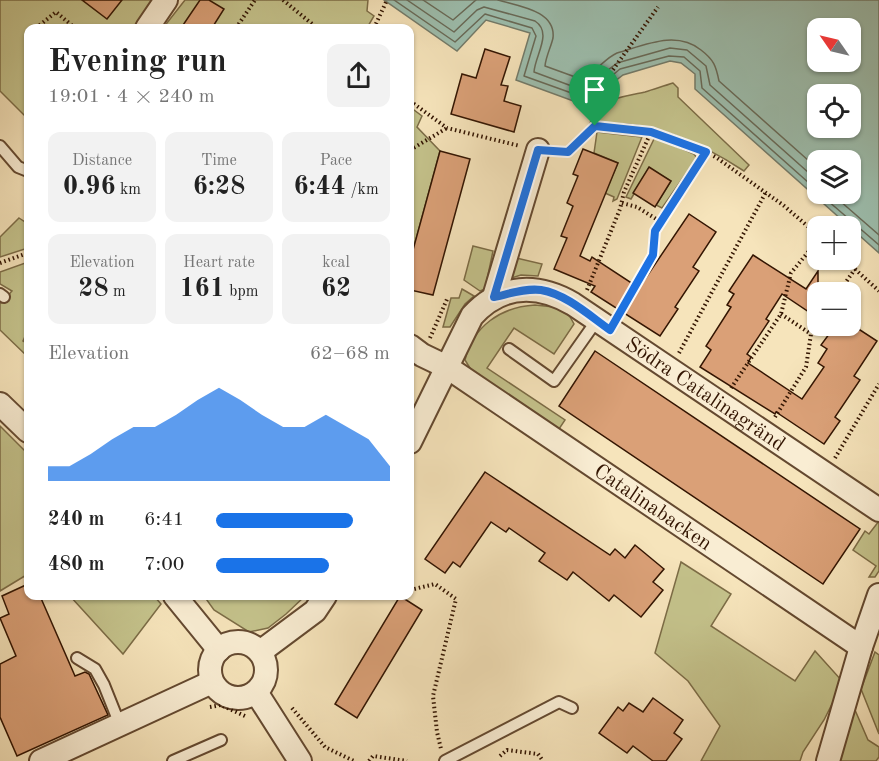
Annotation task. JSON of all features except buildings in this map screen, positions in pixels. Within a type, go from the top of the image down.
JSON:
[{"type":"street","points":[[150,24],[166,0]]},
{"type":"street","points":[[414,434],[472,316],[484,303],[494,297],[538,150]]},
{"type":"street","name":"Södra Catalinagränd","points":[[494,297],[520,291],[540,290],[555,294],[879,510]]},
{"type":"street","name":"Catalinabacken","points":[[416,351],[447,367],[861,647]]},
{"type":"street","points":[[0,404],[24,427]]},
{"type":"street","points":[[828,761],[861,647],[879,595]]},
{"type":"street","points":[[178,600],[219,650]]},
{"type":"street","points":[[260,652],[315,611],[322,600]]},
{"type":"street","points":[[244,643],[260,652],[265,661],[266,670],[265,679],[256,692],[241,698],[232,698],[217,690],[212,682],[210,665],[219,650],[226,645],[244,643]]},
{"type":"street","points":[[41,761],[212,682]]},
{"type":"street","points":[[256,692],[262,718],[300,761]]},
{"type":"lane","points":[[0,146],[18,167],[24,169]]},
{"type":"lane","points":[[509,349],[554,381],[603,325]]},
{"type":"lane","points":[[77,658],[95,669],[120,725]]},
{"type":"lane","points":[[443,756],[559,702],[572,708]]},
{"type":"lane","points":[[173,761],[221,740]]},
{"type":"path","points":[[239,24],[255,0]]},
{"type":"path","points":[[283,0],[312,24]]},
{"type":"path","points":[[376,24],[387,1]]},
{"type":"path","points":[[592,99],[658,7]]},
{"type":"path","points":[[41,24],[56,12],[70,24]]},
{"type":"path","points":[[414,104],[447,128],[538,150],[568,152],[595,126],[651,132],[706,152],[766,192],[807,226]]},
{"type":"path","points":[[414,148],[447,128]]},
{"type":"path","points":[[573,304],[589,288],[622,203],[624,192],[651,132]]},
{"type":"path","points":[[603,325],[653,255],[655,231],[706,152]]},
{"type":"path","points":[[670,370],[766,192]]},
{"type":"path","points":[[622,203],[637,207],[661,222]]},
{"type":"path","points":[[721,404],[781,314],[791,273],[807,253]]},
{"type":"path","points":[[0,263],[24,254]]},
{"type":"path","points":[[857,270],[879,291]]},
{"type":"path","points":[[416,351],[448,297]]},
{"type":"path","points":[[781,314],[807,331]]},
{"type":"path","points":[[765,433],[806,367],[811,336]]},
{"type":"path","points":[[826,474],[879,384]]},
{"type":"path","points":[[414,589],[435,584],[456,599],[433,696],[437,732],[443,756]]},
{"type":"path","points":[[200,708],[221,705],[262,718],[291,706],[325,747],[354,761]]},
{"type":"path","points":[[500,756],[507,750],[538,754],[543,761]]},
{"type":"path","points":[[369,761],[373,756],[407,761]]},
{"type":"shaded area","points":[[0,0],[153,0],[136,24],[24,24],[24,115],[0,91]]},
{"type":"shaded area","points":[[185,0],[368,0],[367,11],[374,16],[369,24],[166,24]]},
{"type":"shaded area","points":[[673,83],[678,88],[678,97],[749,165],[744,171],[690,141],[651,128],[611,123],[590,125],[592,116],[603,104]]},
{"type":"shaded area","points":[[414,110],[422,116],[417,127],[440,151],[414,246]]},
{"type":"shaded area","points":[[597,132],[642,137],[617,199],[613,201],[614,197],[605,193],[618,163],[594,153]]},
{"type":"shaded area","points":[[655,137],[694,154],[697,158],[662,208],[656,205],[671,181],[649,168],[631,199],[626,197]]},
{"type":"shaded area","points":[[19,218],[24,221],[24,249],[0,257],[0,237]]},
{"type":"shaded area","points":[[473,246],[493,251],[485,289],[480,291],[464,280]]},
{"type":"shaded area","points":[[512,257],[542,264],[538,276],[521,275],[508,279]]},
{"type":"shaded area","points":[[24,263],[24,353],[0,330],[0,304],[12,291],[0,284],[0,272]]},
{"type":"shaded area","points":[[462,289],[474,296],[465,304],[450,327],[443,327],[451,298],[459,298]]},
{"type":"shaded area","points":[[535,305],[554,307],[569,315],[574,324],[554,354],[514,328],[487,368],[565,420],[559,429],[473,373],[465,360],[475,337],[490,320],[511,310]]},
{"type":"shaded area","points":[[0,426],[24,450],[24,576],[0,591]]},
{"type":"shaded area","points":[[879,521],[879,571],[875,577],[869,577],[876,566],[853,550],[865,531],[869,534]]},
{"type":"shaded area","points":[[681,562],[731,594],[711,626],[795,681],[815,651],[843,682],[800,761],[701,761],[720,726],[688,681],[655,653]]},
{"type":"shaded area","points":[[74,600],[158,600],[161,604],[123,654]]},
{"type":"shaded area","points":[[207,600],[301,600],[268,628],[249,632],[214,610]]},
{"type":"shaded area","points":[[875,652],[879,655],[879,734],[861,689]]},
{"type":"shaded area","points":[[855,710],[868,740],[879,747],[879,757],[876,761],[837,761]]},
{"type":"water","points":[[384,0],[879,0],[879,253],[861,237],[861,216],[837,216],[824,204],[861,204],[861,150],[807,150],[807,189],[695,89],[695,74],[681,63],[670,61],[623,75],[592,99],[576,102],[516,80],[530,33],[486,20],[457,51]]},
{"type":"route","points":[[595,126],[651,132],[706,152],[655,231],[653,255],[610,330],[555,294],[540,290],[520,291],[494,297],[538,150],[568,152],[595,126]]}]
